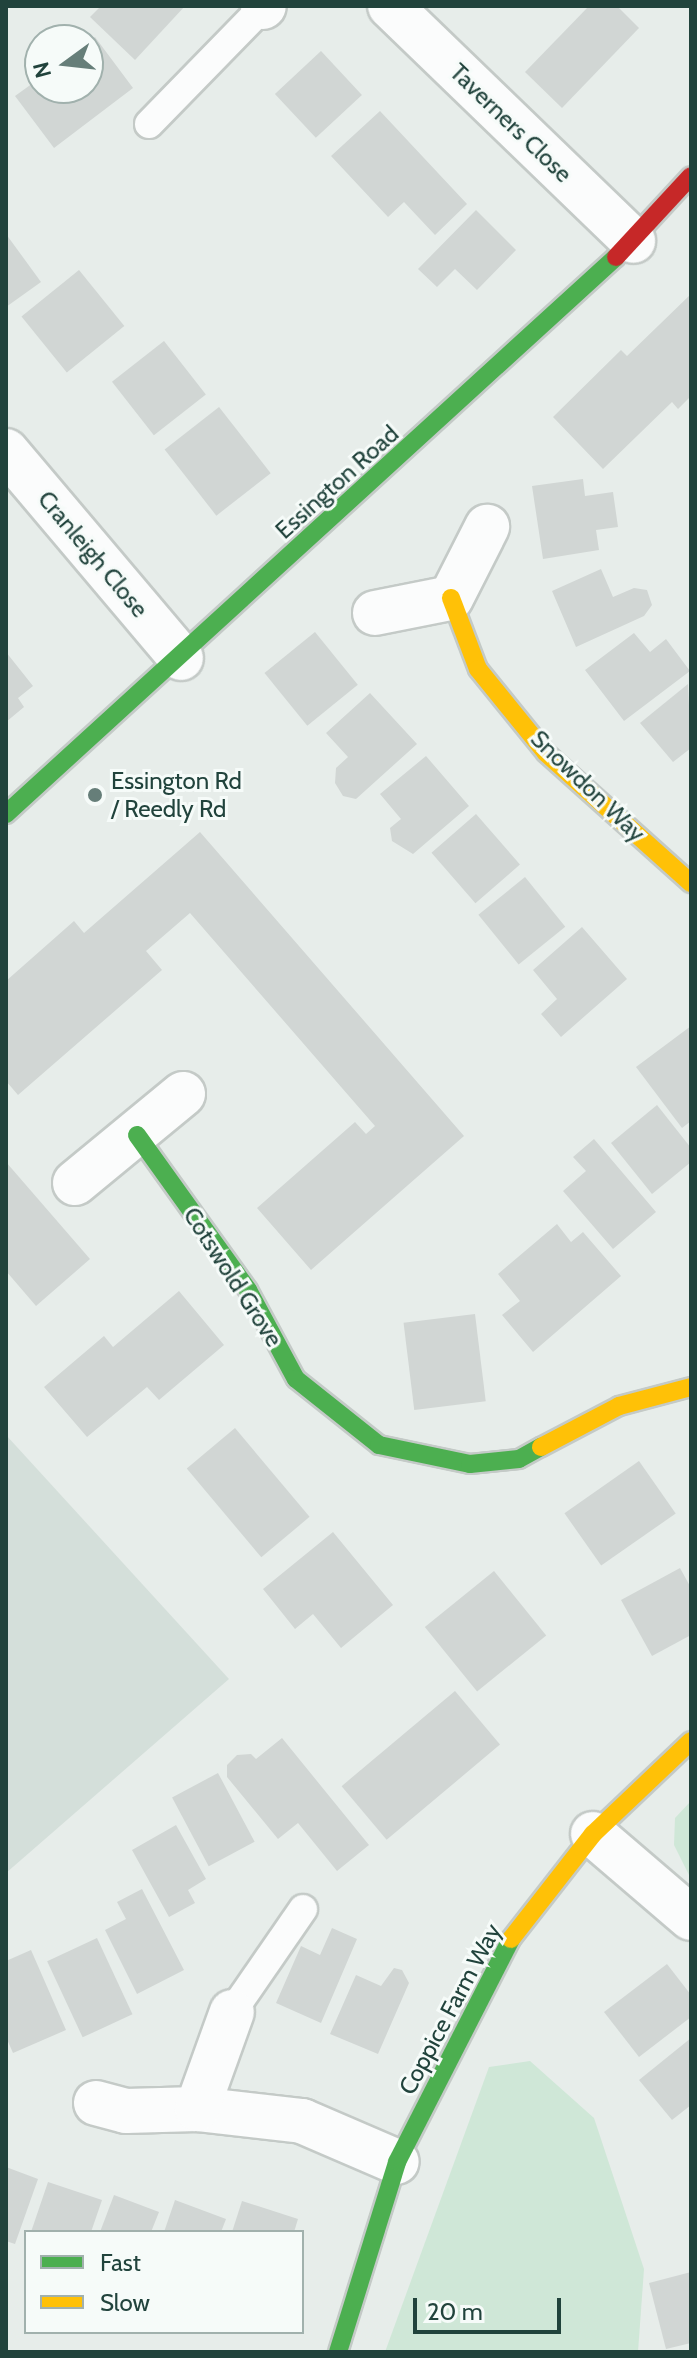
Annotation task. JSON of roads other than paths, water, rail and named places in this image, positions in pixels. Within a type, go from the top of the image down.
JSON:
[{"type":"street","name":"Taverners Close","points":[[390,6],[633,241]]},
{"type":"street","name":"Essington Road","points":[[6,814],[181,658],[633,241],[691,176]]},
{"type":"street","name":"Cranleigh Close","points":[[6,451],[181,658]]},
{"type":"street","points":[[375,613],[451,598],[487,527]]},
{"type":"street","name":"Snowdon Way","points":[[451,598],[478,669],[546,753],[691,883]]},
{"type":"street","points":[[75,1183],[183,1094]]},
{"type":"street","name":"Cotswold Grove","points":[[137,1135],[248,1290],[296,1379],[379,1445],[470,1464],[519,1459],[619,1406],[691,1387]]},
{"type":"street","name":"Coppice Farm Way","points":[[338,2352],[397,2162],[505,1947],[593,1834],[691,1741]]},
{"type":"street","points":[[593,1834],[691,1918]]},
{"type":"street","points":[[197,2109],[232,2012]]},
{"type":"street","points":[[96,2103],[126,2111],[197,2109],[302,2121],[397,2162]]},
{"type":"lane","points":[[149,124],[264,6]]},
{"type":"lane","points":[[232,2012],[303,1909]]},
{"type":"place","name":"Essington Rd / Reedly Rd","points":[[95,795]]}]
